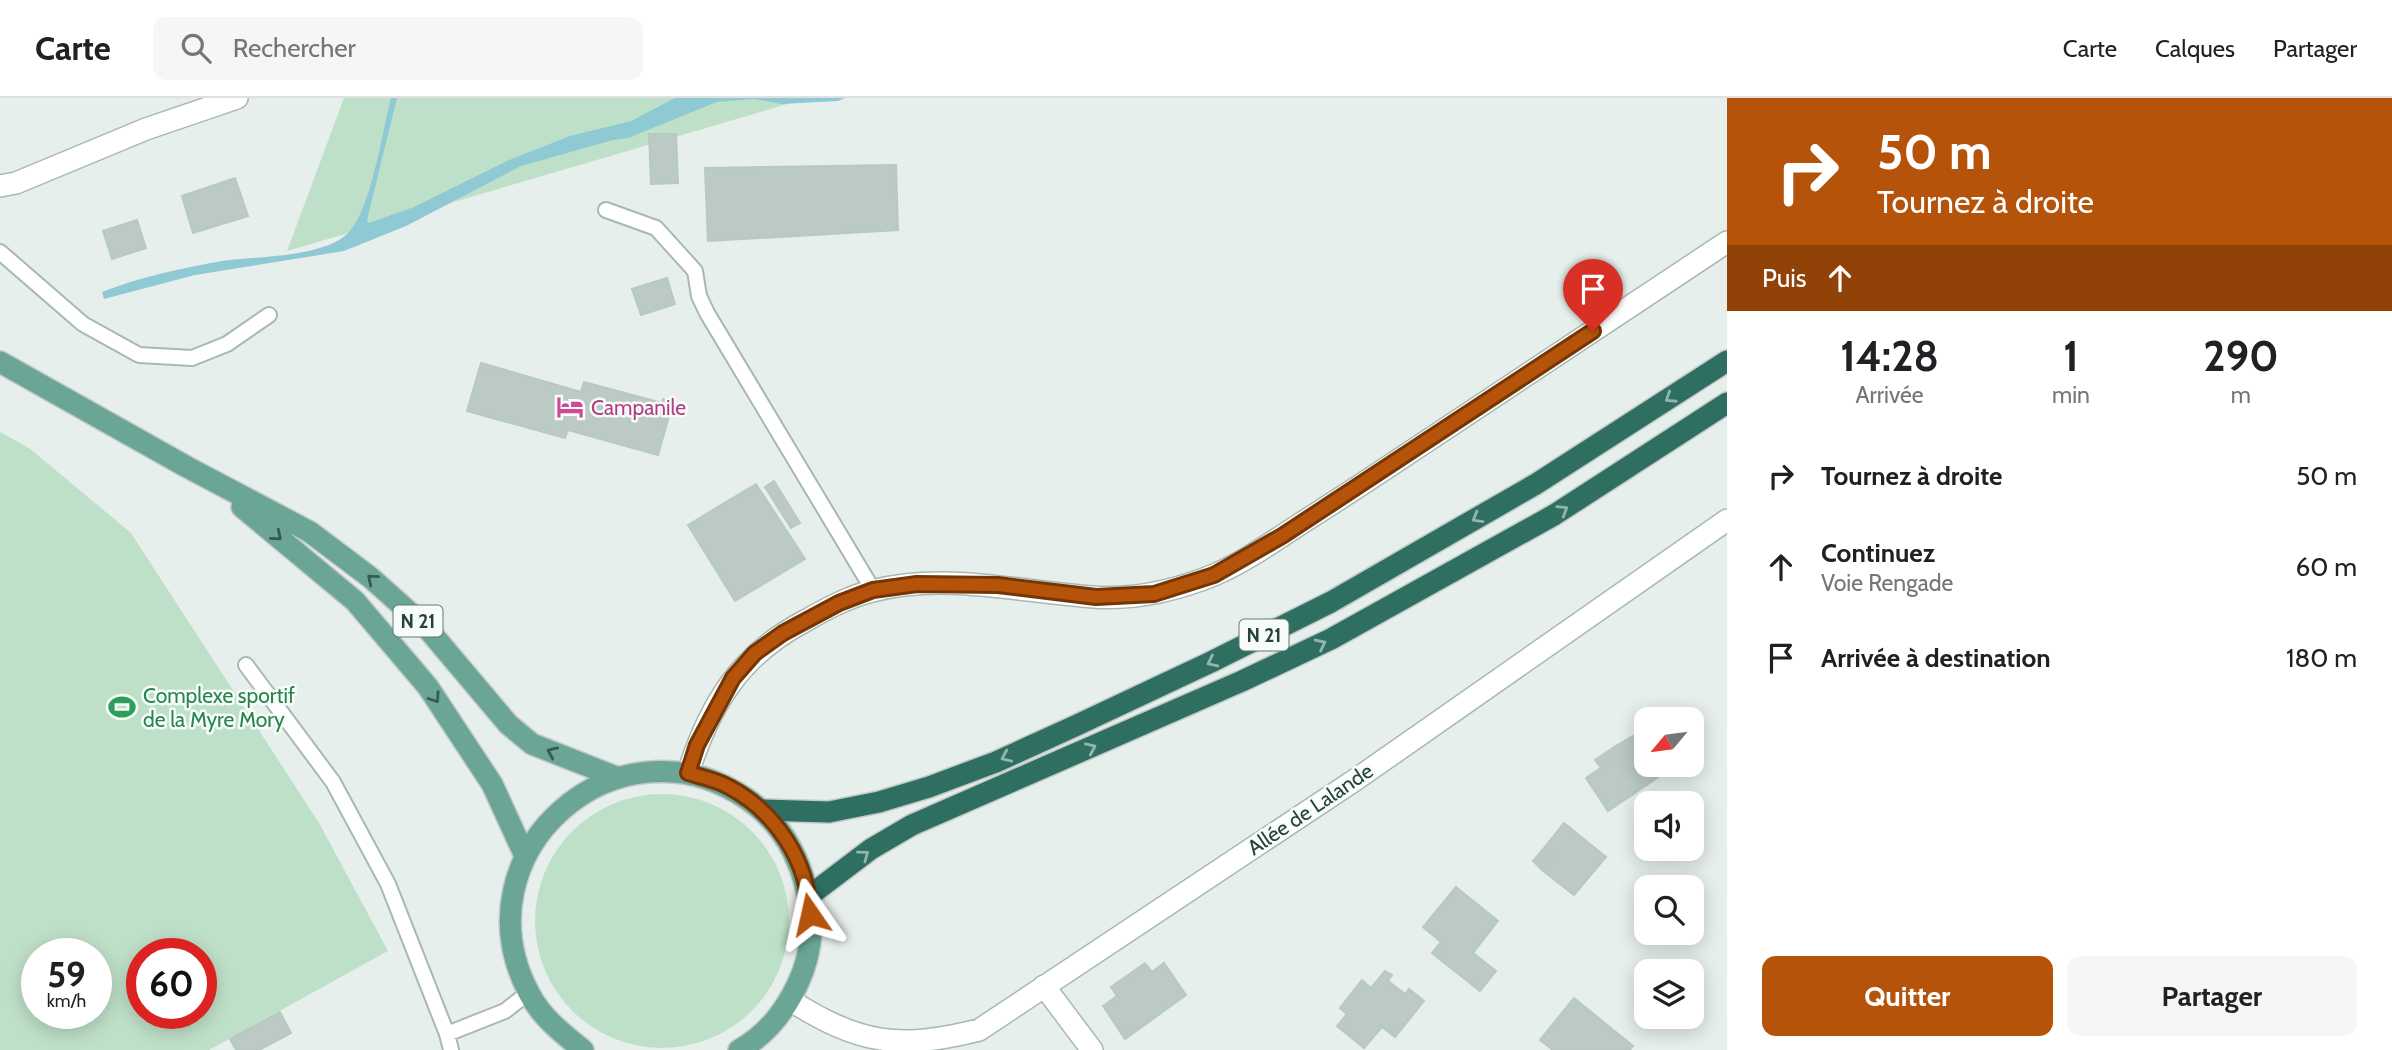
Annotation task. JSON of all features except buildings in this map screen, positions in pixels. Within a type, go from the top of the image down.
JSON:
[{"type":"highway","name":"N 21","points":[[763,810],[829,812],[929,788],[996,762],[1149,691],[1331,602],[1536,484],[1727,361]]},
{"type":"highway","name":"N 21","points":[[809,896],[871,849],[912,825],[1242,681],[1331,639],[1554,516],[1727,403]]},
{"type":"main road","name":"N 21","points":[[0,355],[43,384]]},
{"type":"main road","name":"N 21","points":[[0,362],[310,532],[371,578],[427,628],[508,723],[532,744],[616,777]]},
{"type":"main road","name":"N 21","points":[[206,476],[355,601],[428,687],[492,784],[525,856]]},
{"type":"main road","points":[[583,1050],[552,1025],[528,993],[513,948],[511,901],[525,856],[547,822],[579,794],[616,777],[652,771],[688,773],[728,786],[763,810],[793,849],[809,896],[811,932],[807,956],[790,1000],[769,1027],[743,1049]]},
{"type":"street","points":[[0,186],[16,183],[146,129],[236,98]]},
{"type":"street","points":[[688,773],[697,745],[733,678],[755,653],[794,626],[839,603],[873,590],[917,584],[998,585],[1096,597],[1154,594],[1214,575],[1261,550],[1727,242]]},
{"type":"street","name":"Allée de Lalande","points":[[790,1000],[839,1031],[877,1048],[911,1050],[948,1044],[979,1030],[1358,778],[1727,520]]},
{"type":"street","points":[[1044,986],[1092,1050]]},
{"type":"lane","points":[[606,210],[656,228],[695,271],[699,296],[707,313],[873,590]]},
{"type":"lane","points":[[0,253],[83,324],[139,355],[192,358],[227,344],[270,315]]},
{"type":"lane","points":[[246,665],[333,782],[388,884],[451,1050]]},
{"type":"lane","points":[[447,1034],[505,1011],[528,993]]},
{"type":"green space","points":[[344,98],[808,98],[287,251]]},
{"type":"green space","name":"Complexe sportif de la Myre Mory","points":[[0,432],[29,448],[131,533],[319,823],[388,951],[209,1050],[0,1050]]},
{"type":"green space","points":[[650,794],[674,794],[711,803],[733,815],[752,831],[768,850],[780,872],[787,896],[787,946],[780,970],[768,992],[752,1011],[733,1027],[711,1039],[674,1048],[650,1048],[613,1039],[591,1027],[564,1002],[544,970],[540,958],[535,933],[535,909],[544,872],[556,850],[581,823],[613,803],[625,799]]},
{"type":"water","points":[[391,98],[397,98],[367,220],[369,223],[414,207],[507,161],[570,136],[631,121],[675,98],[845,98],[838,101],[781,104],[755,99],[717,102],[628,138],[521,166],[406,226],[344,251],[195,275],[104,299],[102,292],[161,274],[222,261],[308,251],[339,240],[350,231],[364,204]]},
{"type":"place","name":"Campanile","points":[[570,407]]},
{"type":"place","name":"Complexe sportif de la Myre Mory","points":[[122,707]]},
{"type":"route","points":[[810,914],[809,896],[793,849],[763,810],[728,786],[688,773],[697,745],[733,678],[755,653],[783,633],[839,603],[873,590],[917,584],[998,585],[1096,597],[1154,594],[1214,575],[1261,550],[1593,331]]}]
